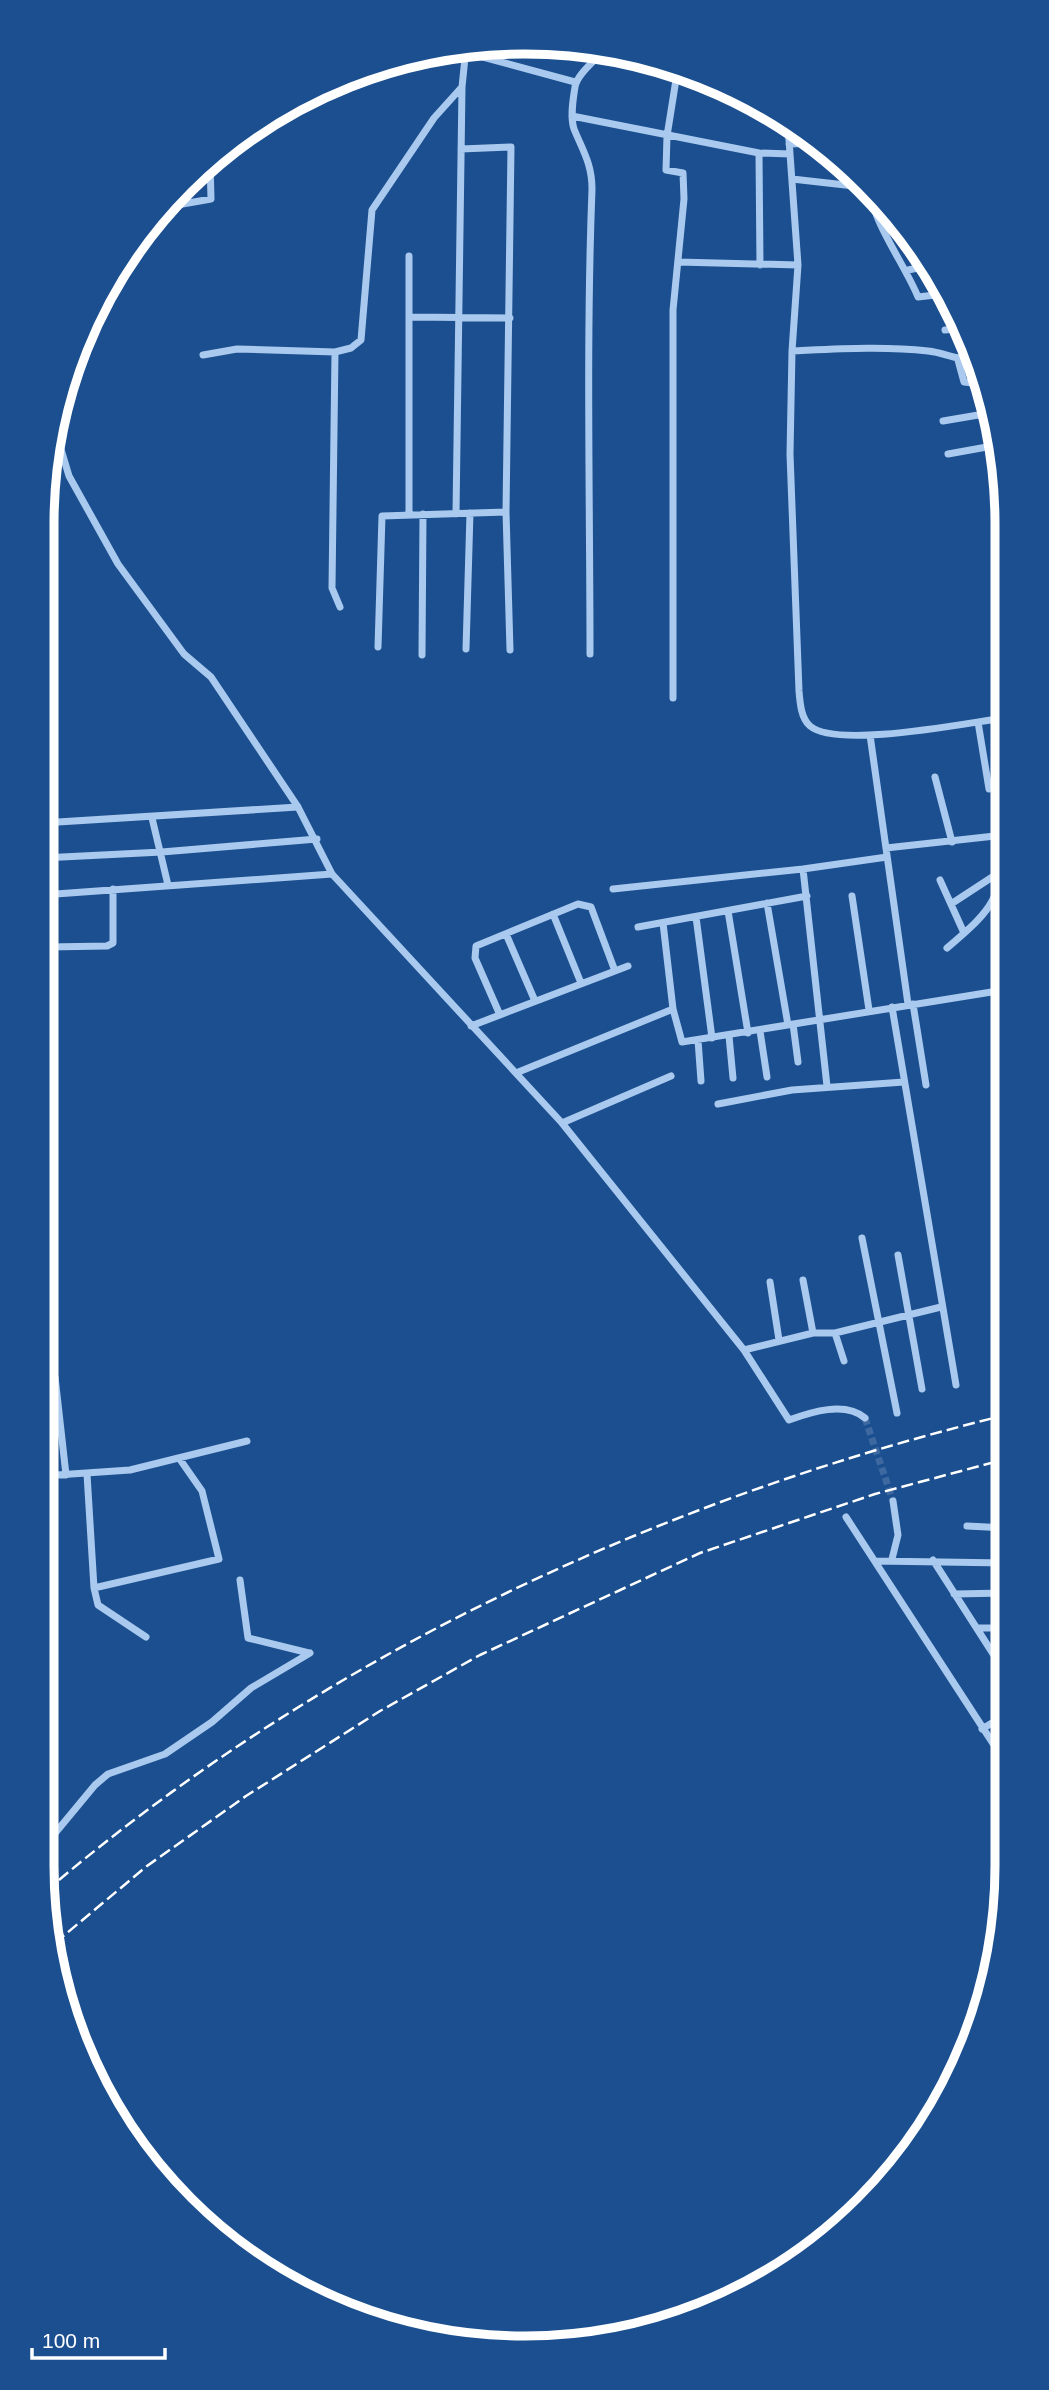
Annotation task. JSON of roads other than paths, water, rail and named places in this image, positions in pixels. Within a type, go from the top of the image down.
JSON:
[{"type":"street","points":[[486,56],[575,82]]},
{"type":"street","points":[[456,514],[462,87],[466,58]]},
{"type":"street","points":[[590,654],[591,394],[587,285],[591,166],[573,127],[572,116],[575,82],[595,60]]},
{"type":"street","points":[[673,698],[673,310],[684,199],[683,173],[666,170],[667,136],[676,79]]},
{"type":"street","points":[[203,355],[237,349],[335,352],[351,348],[361,340],[372,210],[434,118],[462,87]]},
{"type":"street","points":[[572,116],[759,153],[790,153]]},
{"type":"street","points":[[789,136],[797,265],[790,454],[800,703],[808,725],[835,737],[995,719]]},
{"type":"street","points":[[789,145],[801,144]]},
{"type":"street","points":[[461,149],[511,147],[506,512],[510,650]]},
{"type":"street","points":[[759,153],[760,265]]},
{"type":"street","points":[[180,204],[211,200],[210,175]]},
{"type":"street","points":[[792,179],[850,186]]},
{"type":"street","points":[[873,208],[908,270],[918,298],[935,295]]},
{"type":"street","points":[[409,256],[409,514]]},
{"type":"street","points":[[678,262],[797,265]]},
{"type":"street","points":[[908,270],[918,268]]},
{"type":"street","points":[[410,317],[510,318]]},
{"type":"street","points":[[945,330],[952,329]]},
{"type":"street","points":[[792,351],[862,348],[928,351],[958,360],[964,359]]},
{"type":"street","points":[[335,352],[332,588],[340,607]]},
{"type":"street","points":[[958,360],[964,382],[973,383]]},
{"type":"street","points":[[943,421],[982,414]]},
{"type":"street","points":[[948,454],[988,447]]},
{"type":"street","points":[[61,448],[69,476],[118,564],[184,654],[211,677],[298,807],[317,839],[332,874],[562,1123],[744,1350],[789,1420],[822,1410],[847,1411],[865,1419]]},
{"type":"street","points":[[378,647],[382,516],[506,512]]},
{"type":"street","points":[[466,649],[470,513]]},
{"type":"street","points":[[422,655],[423,514]]},
{"type":"street","points":[[978,722],[989,789]]},
{"type":"street","points":[[870,735],[910,1004],[926,1085]]},
{"type":"street","points":[[935,777],[952,842]]},
{"type":"street","points":[[54,822],[298,807]]},
{"type":"street","points":[[152,818],[169,885]]},
{"type":"street","points":[[613,889],[803,869],[995,836]]},
{"type":"street","points":[[54,857],[162,852],[317,839]]},
{"type":"street","points":[[803,869],[822,1018],[827,1086]]},
{"type":"street","points":[[54,894],[332,874]]},
{"type":"street","points":[[951,904],[995,875]]},
{"type":"street","points":[[940,880],[964,933]]},
{"type":"street","points":[[54,947],[96,947],[113,943],[113,889]]},
{"type":"street","points":[[947,948],[991,908],[995,895]]},
{"type":"street","points":[[638,927],[807,896]]},
{"type":"street","points":[[852,896],[869,1010]]},
{"type":"street","points":[[767,903],[798,1062]]},
{"type":"street","points":[[499,1015],[474,952],[476,946],[578,904],[591,907],[615,971]]},
{"type":"street","points":[[728,911],[748,1033]]},
{"type":"street","points":[[553,914],[581,984]]},
{"type":"street","points":[[696,916],[712,1038]]},
{"type":"street","points":[[663,923],[673,1009],[682,1042],[995,991]]},
{"type":"street","points":[[506,934],[535,1001]]},
{"type":"street","points":[[471,1026],[628,965]]},
{"type":"street","points":[[892,1007],[956,1385]]},
{"type":"street","points":[[516,1073],[673,1009]]},
{"type":"street","points":[[760,1031],[767,1077]]},
{"type":"street","points":[[729,1035],[733,1078]]},
{"type":"street","points":[[698,1040],[701,1081]]},
{"type":"street","points":[[562,1123],[671,1076]]},
{"type":"street","points":[[718,1104],[827,1086],[904,1082]]},
{"type":"street","points":[[862,1238],[897,1413]]},
{"type":"street","points":[[898,1255],[922,1390]]},
{"type":"street","points":[[803,1280],[813,1333]]},
{"type":"street","points":[[770,1282],[779,1340]]},
{"type":"street","points":[[744,1350],[813,1333],[835,1333],[878,1320],[941,1307]]},
{"type":"street","points":[[835,1333],[844,1361]]},
{"type":"street","points":[[54,1377],[66,1475]]},
{"type":"street","points":[[54,1476],[130,1470],[247,1441]]},
{"type":"street","points":[[94,1588],[219,1559],[202,1491],[179,1458]]},
{"type":"street","points":[[87,1474],[94,1588],[103,1610],[146,1637]]},
{"type":"street","points":[[892,1559],[898,1535],[893,1502]]},
{"type":"street","points":[[846,1517],[995,1748]]},
{"type":"street","points":[[967,1526],[995,1527]]},
{"type":"street","points":[[876,1561],[892,1559],[995,1563]]},
{"type":"street","points":[[933,1560],[994,1655]]},
{"type":"street","points":[[54,1835],[95,1785],[108,1774],[165,1754],[212,1722],[251,1688],[310,1653],[248,1638],[240,1580]]},
{"type":"street","points":[[954,1594],[995,1593]]},
{"type":"street","points":[[976,1628],[995,1628]]},
{"type":"street","points":[[982,1729],[995,1721]]},
{"type":"tunnel","points":[[865,1418],[893,1501]]},
{"type":"railway","points":[[55,1884],[152,1807],[263,1730],[378,1660],[498,1597],[621,1541],[747,1492],[876,1450],[995,1418]]},
{"type":"railway","points":[[60,1939],[147,1866],[246,1796],[380,1711],[480,1655],[700,1553],[875,1494],[995,1462]]}]
